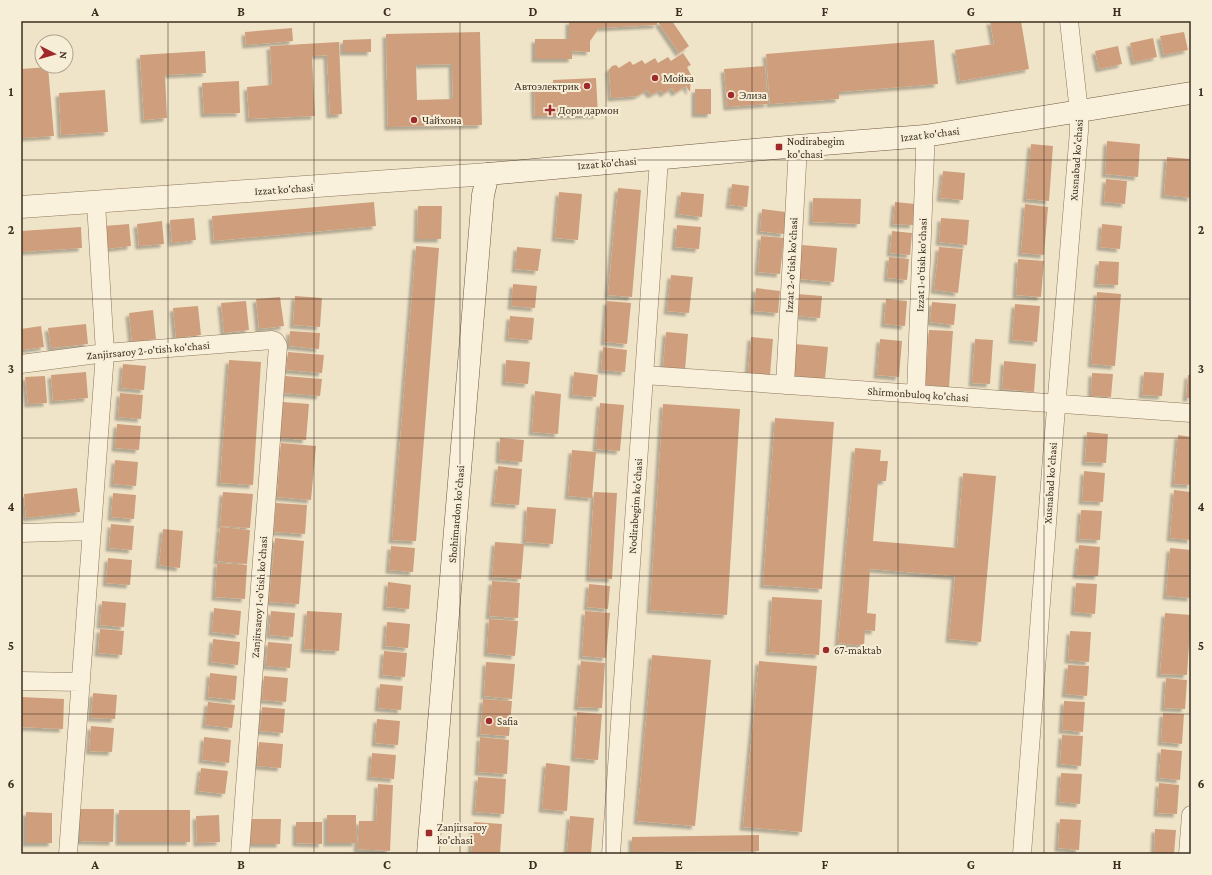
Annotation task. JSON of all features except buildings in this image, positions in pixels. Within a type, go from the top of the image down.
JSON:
[{"type":"main road","name":"Izzat ko'chasi","points":[[21,208],[488,174],[925,136],[1191,93]]},
{"type":"main road","name":"Shohimardon ko'chasi","points":[[428,854],[483,202],[488,174]]},
{"type":"street","name":"Xusnabad ko'chasi","points":[[1022,854],[1056,403],[1078,146],[1079,112],[1069,21]]},
{"type":"street","name":"Izzat 1-o'tish ko'chasi","points":[[916,394],[925,136]]},
{"type":"street","name":"Izzat 2-o'tish ko'chasi","points":[[785,384],[798,146]]},
{"type":"street","name":"Nodirabegim ko'chasi","points":[[611,854],[659,159]]},
{"type":"street","points":[[68,854],[105,353],[96,203]]},
{"type":"street","name":"Zanjirsaroy 2-o'tish ko'chasi","points":[[21,364],[105,353],[272,340],[275,341]]},
{"type":"street","name":"Zanjirsaroy 1-o'tish ko'chasi","points":[[240,854],[278,346],[275,341]]},
{"type":"street","name":"Shirmonbuloq ko'chasi","points":[[644,375],[1191,413]]},
{"type":"street","points":[[21,533],[92,531]]},
{"type":"street","points":[[21,681],[81,682]]},
{"type":"street","points":[[1188,854],[1191,815]]},
{"type":"place","name":"Мойка","points":[[655,78]]},
{"type":"place","name":"Автоэлектрик","points":[[587,86]]},
{"type":"place","name":"Элиза","points":[[731,95]]},
{"type":"place","name":"Дори дармон","points":[[550,110]]},
{"type":"place","name":"Чайхона","points":[[414,120]]},
{"type":"place","name":"Nodirabegim ko'chasi","points":[[779,147]]},
{"type":"place","name":"67-maktab","points":[[826,650]]},
{"type":"place","name":"Safia","points":[[489,721]]},
{"type":"place","name":"Zanjirsaroy ko'chasi","points":[[429,833]]}]
